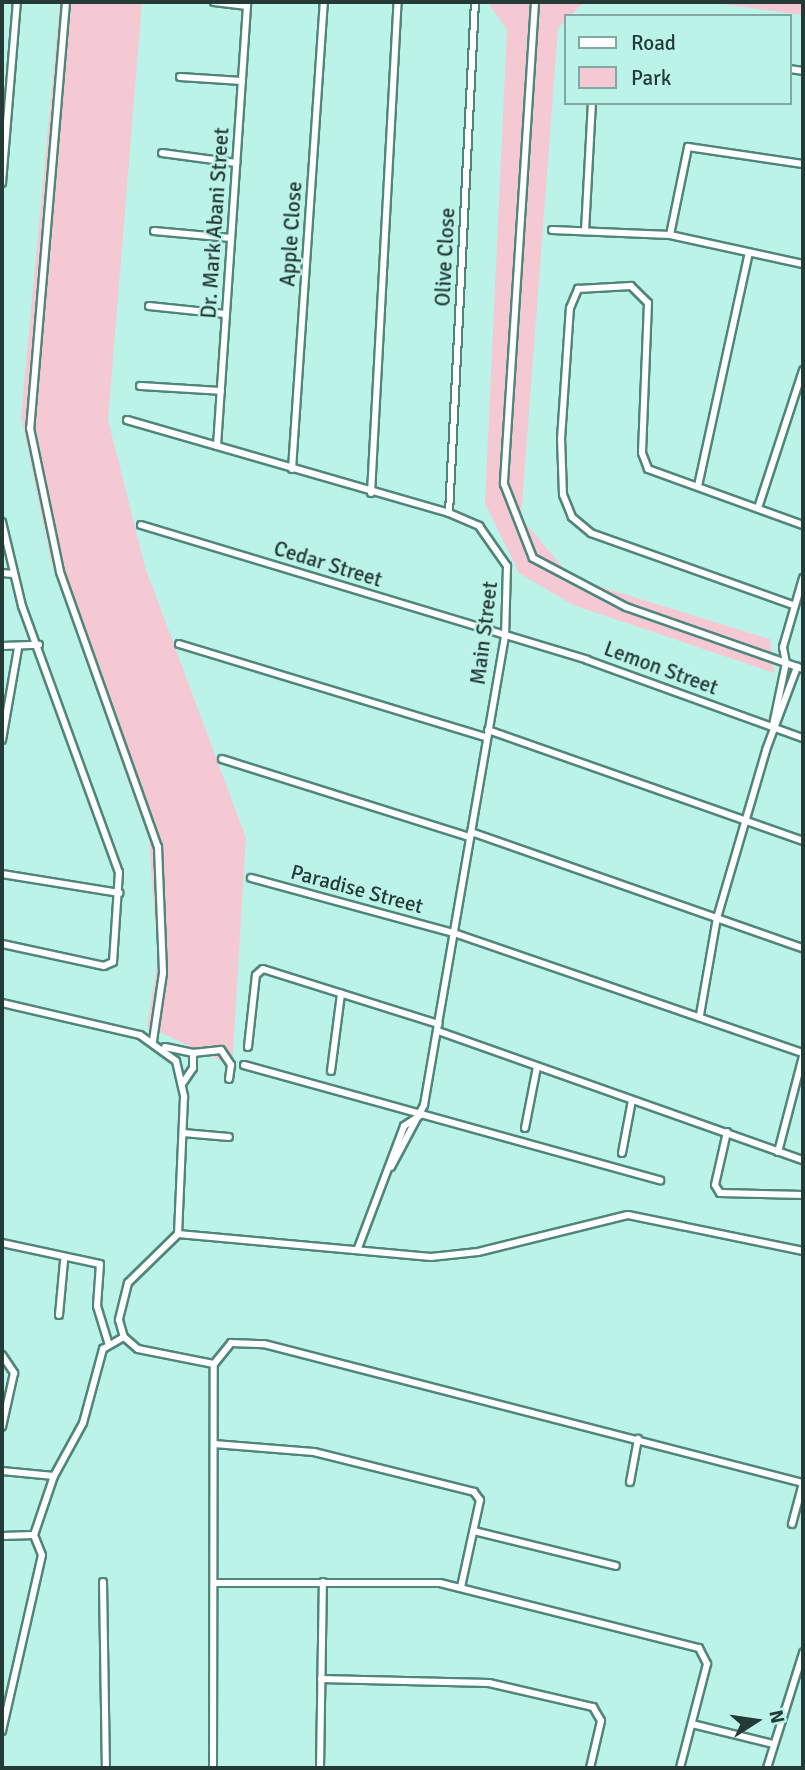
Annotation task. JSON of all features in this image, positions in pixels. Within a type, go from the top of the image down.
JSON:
[{"type":"street","points":[[2,183],[17,2]]},
{"type":"street","points":[[66,2],[30,428],[60,572],[159,846],[163,972],[153,1041]]},
{"type":"street","points":[[214,2],[247,4]]},
{"type":"street","name":"Apple Close","points":[[292,469],[324,2]]},
{"type":"street","points":[[372,493],[398,2]]},
{"type":"street","name":"Olive Close","points":[[449,513],[475,2]]},
{"type":"street","points":[[535,2],[504,484],[533,558],[626,607],[800,668],[773,727]]},
{"type":"street","name":"Dr. Mark Abani Street","points":[[217,446],[247,4]]},
{"type":"street","points":[[180,77],[242,81]]},
{"type":"street","points":[[585,231],[592,105]]},
{"type":"street","points":[[670,235],[688,147],[803,164]]},
{"type":"street","points":[[162,153],[236,163]]},
{"type":"street","points":[[552,230],[670,235],[803,264]]},
{"type":"street","points":[[154,231],[231,238]]},
{"type":"street","points":[[698,486],[749,252]]},
{"type":"street","points":[[793,605],[591,533],[572,517],[563,495],[561,439],[570,308],[585,286],[631,286],[645,297],[650,310],[645,464],[655,474],[698,486],[803,525]]},
{"type":"street","points":[[149,306],[226,314]]},
{"type":"street","points":[[758,508],[803,370]]},
{"type":"street","points":[[140,386],[221,391]]},
{"type":"street","name":"Main Street","points":[[127,420],[372,493],[449,513],[479,526],[507,566],[505,636],[439,1028],[421,1115],[391,1167]]},
{"type":"street","points":[[2,522],[13,574],[117,860],[119,893],[117,955],[108,965],[2,944]]},
{"type":"street","name":"Cedar Street","points":[[141,525],[505,636]]},
{"type":"street","points":[[2,573],[13,574]]},
{"type":"street","points":[[700,1015],[718,918],[773,727],[786,663],[783,646],[803,578]]},
{"type":"street","name":"Lemon Street","points":[[505,636],[803,738]]},
{"type":"street","points":[[179,644],[487,733],[803,841]]},
{"type":"street","points":[[2,646],[18,648],[38,645]]},
{"type":"street","points":[[2,740],[18,648]]},
{"type":"street","points":[[222,759],[470,835],[803,948]]},
{"type":"street","points":[[2,874],[119,893]]},
{"type":"street","name":"Paradise Street","points":[[251,878],[454,933],[700,1015],[803,1054]]},
{"type":"street","points":[[248,1047],[259,971],[341,994],[439,1028],[537,1067],[803,1160]]},
{"type":"street","points":[[331,1071],[341,994]]},
{"type":"street","points":[[2,1003],[153,1041],[165,1047],[193,1053],[221,1050],[231,1065],[229,1079]]},
{"type":"street","points":[[165,1047],[183,1083],[178,1234],[123,1290],[118,1308],[124,1337],[153,1356],[214,1364]]},
{"type":"street","points":[[183,1083],[193,1068],[193,1053]]},
{"type":"street","points":[[778,1152],[803,1054]]},
{"type":"street","points":[[244,1065],[660,1180]]},
{"type":"street","points":[[525,1128],[537,1067]]},
{"type":"street","points":[[622,1153],[632,1100]]},
{"type":"street","name":"Main Street","points":[[358,1248],[391,1167],[404,1126],[421,1115]]},
{"type":"street","points":[[727,1132],[715,1185],[720,1193],[803,1195]]},
{"type":"street","points":[[183,1133],[229,1137]]},
{"type":"street","points":[[178,1234],[457,1255],[618,1215],[803,1251]]},
{"type":"street","points":[[2,1243],[64,1261],[96,1261],[102,1267],[97,1306],[108,1343],[83,1423],[54,1476],[34,1535],[42,1555],[2,1731]]},
{"type":"street","points":[[60,1315],[64,1261]]},
{"type":"street","points":[[108,1343],[124,1337]]},
{"type":"street","points":[[213,1768],[214,1364],[231,1343],[264,1344],[803,1483],[792,1524]]},
{"type":"street","points":[[2,1355],[14,1373],[2,1427]]},
{"type":"street","points":[[630,1482],[638,1439]]},
{"type":"street","points":[[214,1444],[314,1452],[474,1492],[480,1500],[461,1587]]},
{"type":"street","points":[[2,1471],[54,1476]]},
{"type":"street","points":[[474,1531],[616,1566]]},
{"type":"street","points":[[2,1536],[34,1535]]},
{"type":"street","points":[[103,1583],[106,1768]]},
{"type":"street","points":[[214,1583],[461,1587],[699,1648],[707,1664],[680,1768]]},
{"type":"street","points":[[320,1768],[323,1583]]},
{"type":"street","points":[[767,1768],[803,1653]]},
{"type":"street","points":[[321,1679],[489,1683],[593,1707],[601,1721],[590,1768]]},
{"type":"street","points":[[692,1724],[773,1744]]},
{"type":"green space","points":[[60,2],[142,2],[108,420],[145,567],[246,838],[232,1066],[147,1026],[158,961],[149,840],[51,562],[21,416]]},
{"type":"green space","points":[[487,2],[584,2],[572,14],[564,14],[564,22],[558,28],[521,518],[572,578],[770,639],[774,673],[573,605],[519,573],[485,503],[507,29]]},
{"type":"green space","points":[[707,2],[803,2],[803,15]]}]
